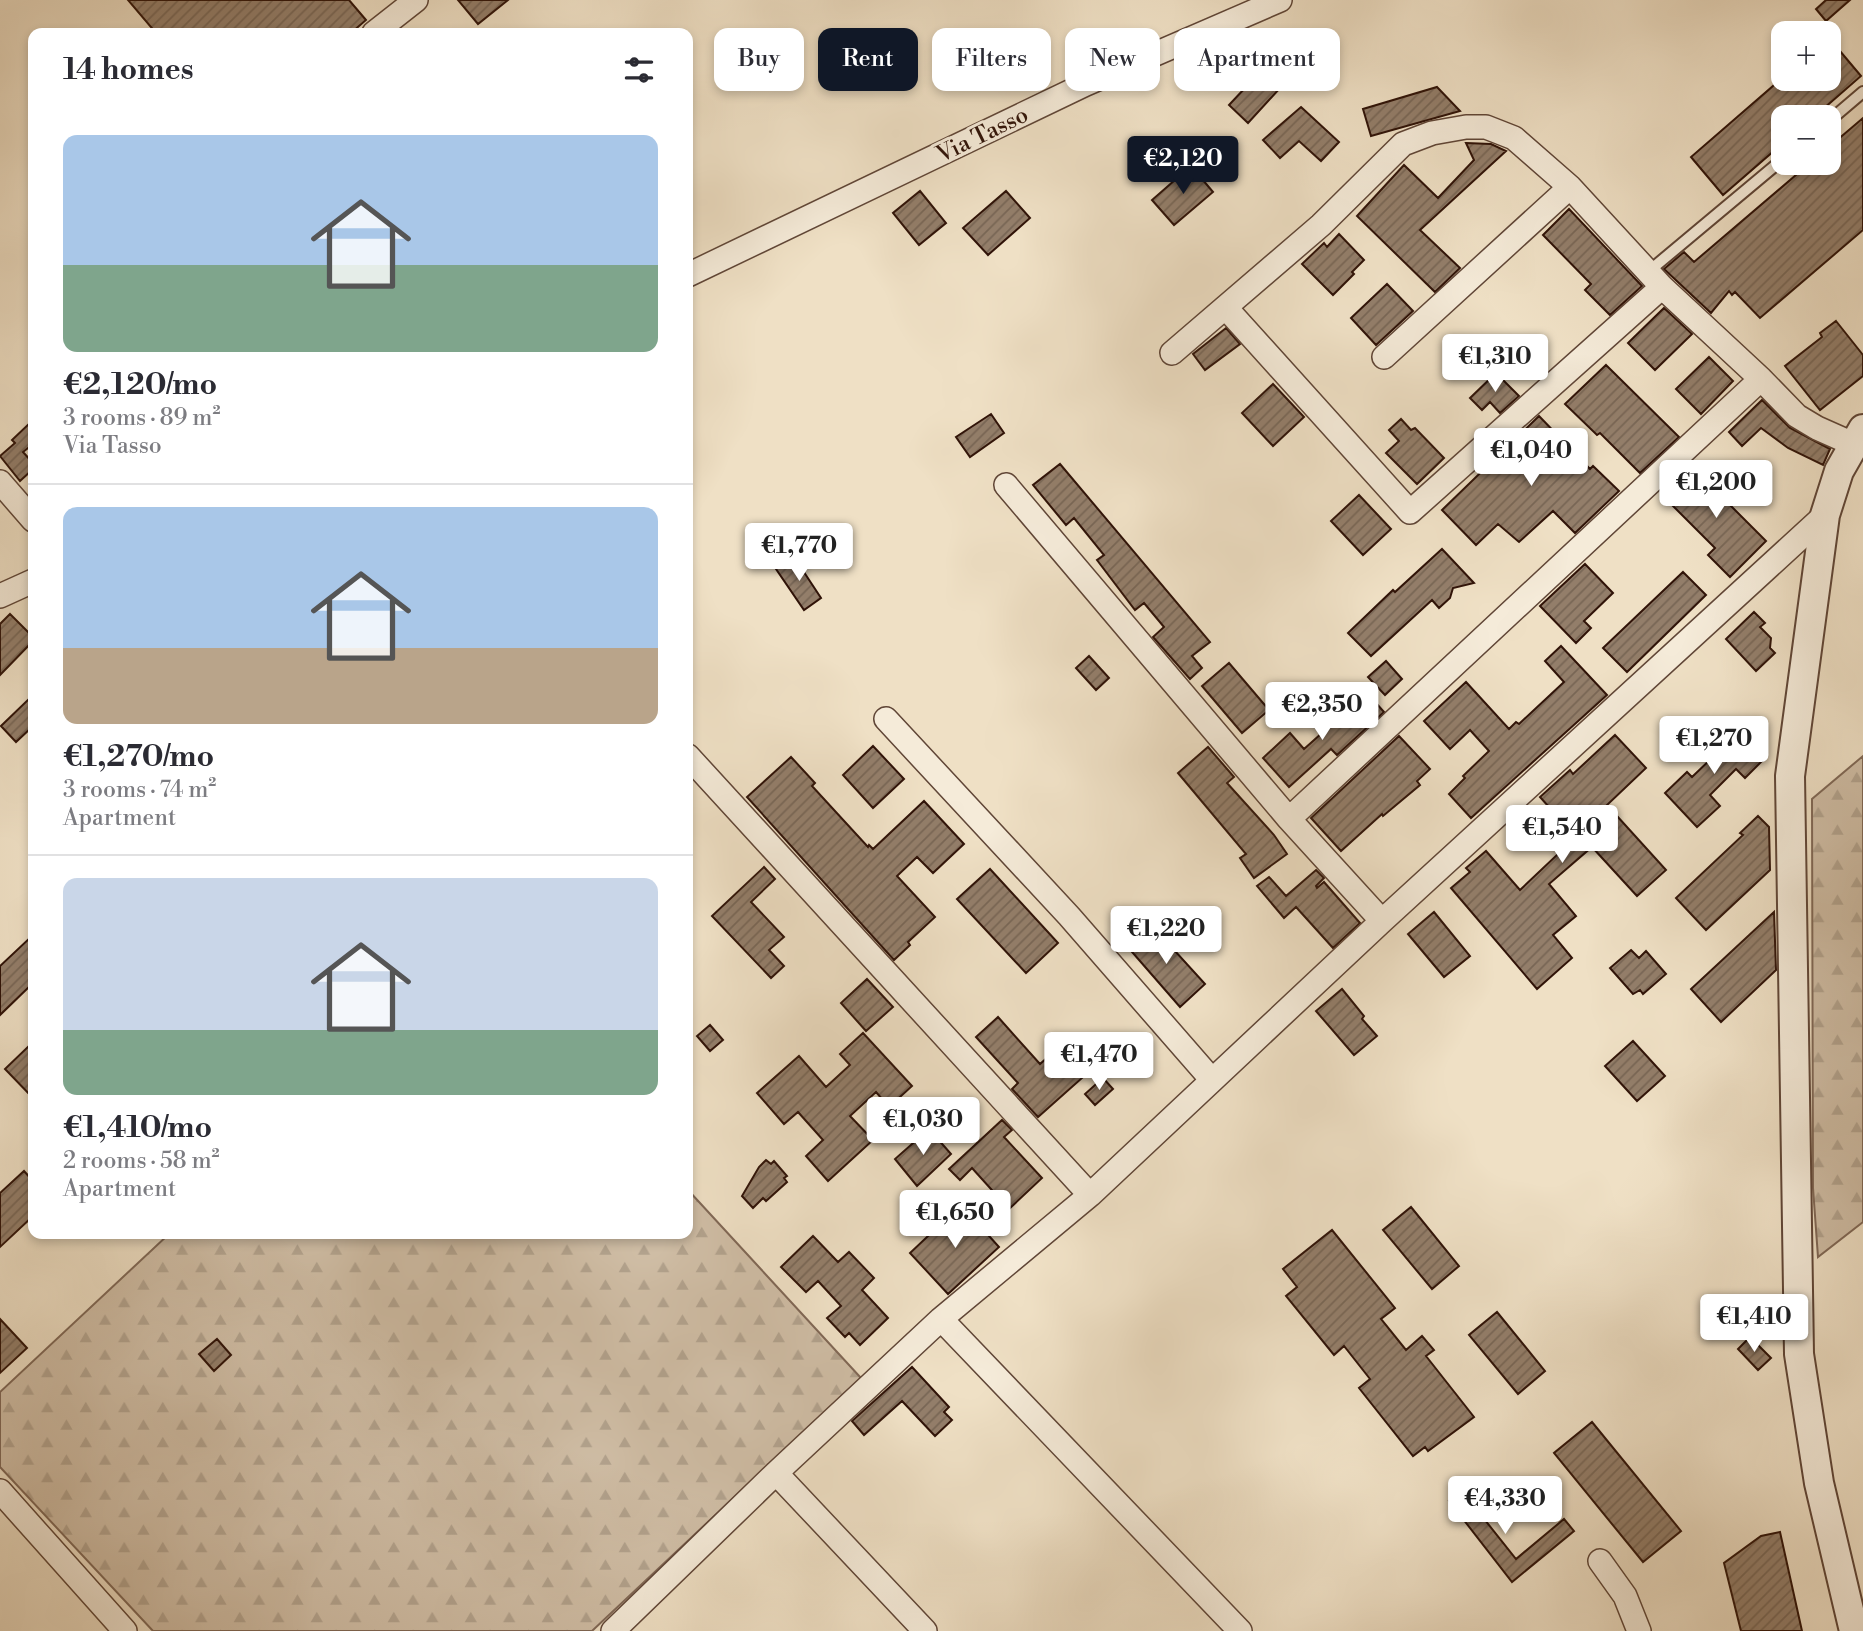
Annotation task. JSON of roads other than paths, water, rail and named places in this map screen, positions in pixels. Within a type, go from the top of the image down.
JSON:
[{"type":"street","points":[[380,28],[416,0]]},
{"type":"street","name":"Via Tasso","points":[[693,273],[1086,84],[1280,0]]},
{"type":"street","points":[[1172,353],[1321,225],[1403,144],[1432,133],[1466,127],[1486,127],[1514,138],[1570,187],[1655,279],[1797,416],[1817,428],[1858,437],[1839,471],[1825,515],[1790,776],[1799,1354],[1819,1483],[1852,1630]]},
{"type":"street","points":[[1384,357],[1570,187]]},
{"type":"street","points":[[1226,308],[1410,512],[1655,279]]},
{"type":"street","points":[[1289,819],[1761,379]]},
{"type":"street","points":[[0,482],[28,514]]},
{"type":"street","points":[[1006,485],[1289,819],[1382,921]]},
{"type":"street","points":[[613,1631],[776,1473],[941,1319],[1090,1195],[1382,921],[1825,515]]},
{"type":"street","points":[[0,596],[28,583]]},
{"type":"street","points":[[886,719],[1069,916],[1212,1080]]},
{"type":"street","points":[[693,762],[1090,1195]]},
{"type":"street","points":[[941,1319],[1240,1631]]},
{"type":"street","points":[[776,1473],[925,1631]]},
{"type":"street","points":[[0,1491],[125,1631]]},
{"type":"street","points":[[1600,1561],[1625,1596],[1639,1631]]},
{"type":"lane","points":[[1841,111],[1863,92]]},
{"type":"lane","points":[[1655,279],[1771,170]]}]
